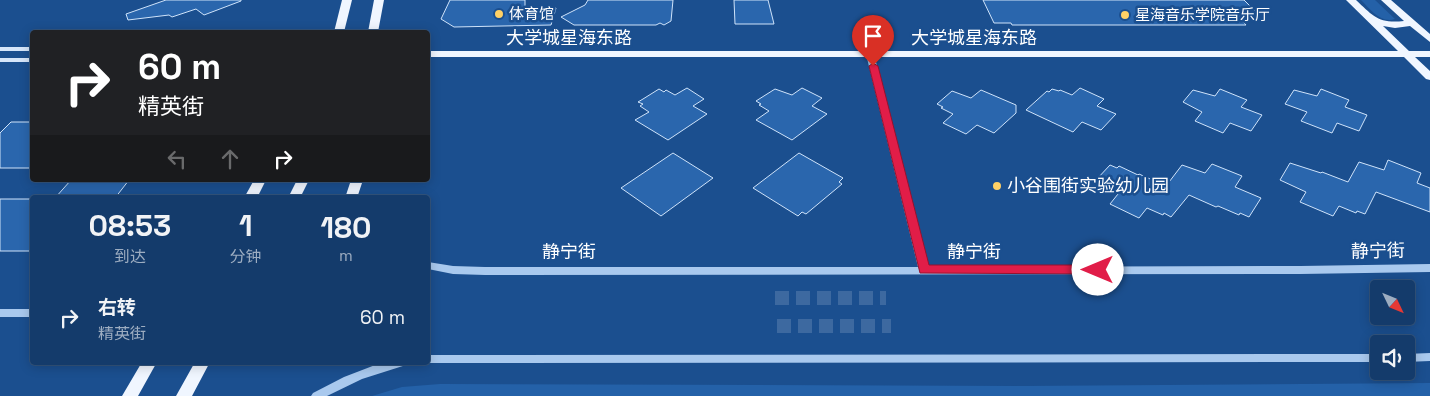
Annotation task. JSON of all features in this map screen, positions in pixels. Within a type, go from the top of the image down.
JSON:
[{"type":"main road","points":[[340,30],[347,0]]},
{"type":"main road","points":[[373,30],[379,0]]},
{"type":"main road","points":[[1350,0],[1430,77]]},
{"type":"main road","points":[[1386,0],[1430,39]]},
{"type":"main road","points":[[1374,22],[1399,25],[1411,22]]},
{"type":"main road","points":[[0,49],[30,49]]},
{"type":"main road","name":"大学城星海东路","points":[[430,54],[1430,54]]},
{"type":"main road","points":[[430,63],[455,54]]},
{"type":"main road","points":[[0,60],[30,60]]},
{"type":"main road","points":[[252,195],[259,182]]},
{"type":"main road","points":[[296,195],[302,182]]},
{"type":"main road","points":[[353,195],[356,182]]},
{"type":"main road","points":[[130,396],[148,365]]},
{"type":"main road","points":[[184,396],[201,365]]},
{"type":"street","points":[[870,54],[924,270]]},
{"type":"street","name":"静宁街","points":[[430,266],[453,270],[485,271],[1430,268]]},
{"type":"street","points":[[0,313],[30,313]]},
{"type":"street","points":[[1415,358],[1430,357]]},
{"type":"street","points":[[430,359],[1370,358]]},
{"type":"street","points":[[317,396],[356,376],[392,365]]},
{"type":"shaded area","points":[[1361,0],[1375,0],[1395,19],[1380,18]]},
{"type":"shaded area","points":[[1430,383],[1430,396],[372,396],[402,387],[440,384],[1022,386]]},
{"type":"building","points":[[166,0],[241,1],[204,15],[196,9],[172,17],[169,15],[128,20],[126,14]]},
{"type":"building","name":"体育馆","points":[[450,0],[525,0],[525,8],[556,8],[551,25],[454,27],[441,19]]},
{"type":"building","points":[[588,0],[673,0],[671,21],[664,25],[660,23],[656,25],[574,25],[561,17],[585,5]]},
{"type":"building","points":[[734,0],[768,0],[774,24],[735,24]]},
{"type":"building","name":"星海音乐学院音乐厅","points":[[983,0],[1244,0],[1260,16],[1238,16],[1246,25],[1012,25],[1011,23],[994,23]]},
{"type":"building","points":[[687,88],[704,99],[693,106],[707,114],[668,140],[635,120],[649,112],[640,106],[643,104],[638,102],[659,89],[664,92],[666,90],[675,95]]},
{"type":"building","points":[[802,88],[822,98],[812,106],[827,114],[792,140],[756,120],[769,111],[756,101],[775,89],[792,95]]},
{"type":"building","points":[[1080,88],[1104,99],[1097,106],[1116,114],[1101,130],[1082,122],[1073,132],[1026,110],[1047,91],[1049,92],[1052,89],[1060,90],[1072,95]]},
{"type":"building","points":[[1220,89],[1247,100],[1241,107],[1262,115],[1251,131],[1230,123],[1223,133],[1195,121],[1202,112],[1183,102],[1193,90],[1215,96]]},
{"type":"building","points":[[1321,89],[1349,100],[1345,107],[1367,115],[1359,131],[1337,123],[1332,133],[1301,121],[1307,112],[1285,104],[1294,90],[1317,96]]},
{"type":"building","points":[[981,90],[1016,105],[1016,113],[994,133],[977,125],[966,134],[943,123],[953,114],[937,104],[952,91],[971,98]]},
{"type":"building","points":[[11,122],[30,122],[30,168],[0,168],[0,133]]},
{"type":"building","points":[[673,153],[713,178],[661,216],[621,188]]},
{"type":"building","points":[[799,153],[843,178],[839,182],[842,184],[806,214],[802,212],[798,216],[753,188]]},
{"type":"building","points":[[1388,160],[1421,173],[1417,183],[1430,188],[1430,212],[1376,192],[1365,214],[1357,211],[1356,213],[1339,206],[1333,216],[1300,202],[1306,192],[1280,180],[1290,163],[1348,182],[1359,162],[1384,170]]},
{"type":"building","points":[[1212,164],[1242,176],[1235,187],[1261,198],[1249,217],[1218,206],[1216,207],[1189,195],[1171,217],[1147,208],[1139,218],[1110,204],[1118,194],[1102,186],[1104,184],[1096,180],[1110,165],[1117,168],[1119,166],[1166,186],[1182,165],[1205,173]]},
{"type":"building","points":[[69,182],[127,182],[117,195],[58,195]]},
{"type":"building","points":[[0,199],[30,199],[30,251],[0,251]]},
{"type":"tunnel","points":[[775,298],[886,298]]},
{"type":"tunnel","points":[[777,326],[891,326]]},
{"type":"place","name":"体育馆","points":[[499,14]]},
{"type":"place","name":"星海音乐学院音乐厅","points":[[1125,15]]},
{"type":"place","name":"小谷围街实验幼儿园","points":[[997,186]]},
{"type":"route","points":[[873,66],[924,270],[1098,270]]}]
